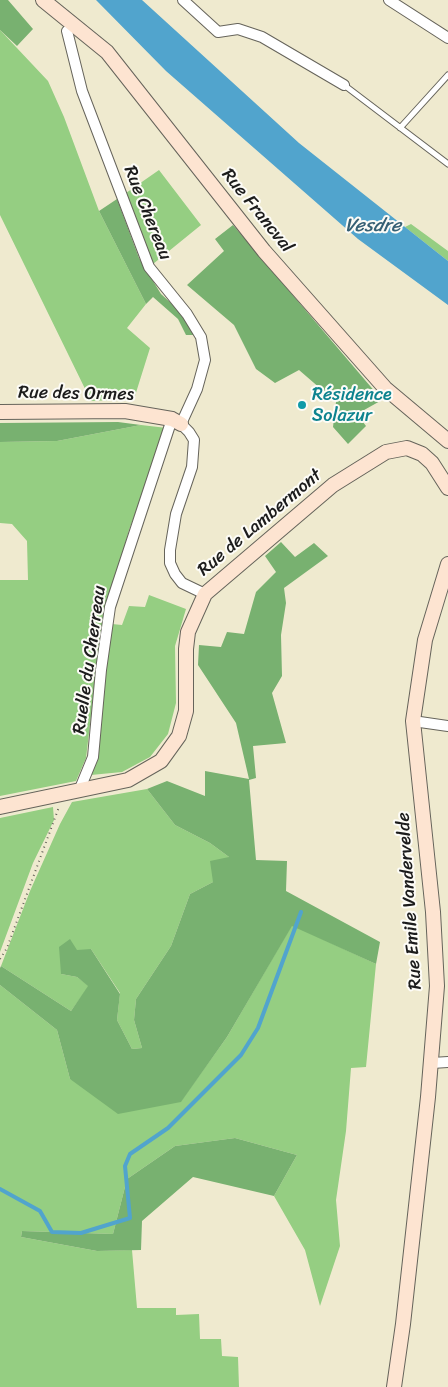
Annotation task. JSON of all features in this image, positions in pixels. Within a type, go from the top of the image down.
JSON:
[{"type":"street","name":"Rue Francval","points":[[43,0],[107,52],[264,251],[385,388],[448,441]]},
{"type":"street","points":[[183,0],[218,32],[238,29],[262,37],[344,85]]},
{"type":"street","points":[[389,0],[448,38]]},
{"type":"street","name":"Rue Chereau","points":[[67,31],[82,91],[149,267],[187,314],[201,337],[205,360],[197,389],[176,421]]},
{"type":"street","name":"Rue des Ormes","points":[[0,412],[125,411],[176,421]]},
{"type":"street","name":"Rue de Lambermont","points":[[176,421],[189,432],[194,440],[194,451],[192,467],[172,532],[170,563],[182,583],[205,594],[333,485],[386,452],[407,448],[422,454],[432,463],[448,488]]},
{"type":"street","name":"Ruelle du Cherreau","points":[[79,791],[93,757],[101,670],[110,608],[176,421]]},
{"type":"street","name":"Rue Emile Vandervelde","points":[[394,1387],[403,1324],[432,1063],[436,986],[433,912],[414,721],[425,640],[448,564]]},
{"type":"street","points":[[0,807],[128,780],[147,771],[161,761],[179,736],[186,712],[186,649],[188,632],[205,594]]},
{"type":"street","points":[[414,721],[448,726]]},
{"type":"street","points":[[432,1063],[448,1062]]},
{"type":"lane","points":[[400,128],[448,75]]},
{"type":"lane","points":[[344,85],[448,164]]},
{"type":"path","points":[[0,959],[7,948],[44,846],[56,819],[62,795]]},
{"type":"green space","points":[[0,0],[8,0],[33,29],[17,46],[0,30]]},
{"type":"green space","points":[[0,30],[48,81],[64,117],[99,211],[146,304],[127,328],[150,348],[134,399],[91,401],[0,215]]},
{"type":"green space","points":[[159,170],[201,225],[153,264],[126,193]]},
{"type":"green space","points":[[117,199],[139,258],[161,294],[183,314],[194,335],[186,335],[178,319],[153,297],[146,304],[99,211]]},
{"type":"green space","points":[[411,224],[448,251],[448,261],[405,227]]},
{"type":"green space","points":[[233,225],[382,400],[357,414],[366,426],[348,444],[333,427],[336,402],[299,370],[275,383],[256,369],[234,325],[187,285],[224,251],[215,239]]},
{"type":"green space","points":[[118,422],[141,425],[57,441],[0,442],[0,423]]},
{"type":"green space","points":[[141,425],[167,428],[129,530],[101,632],[86,758],[76,781],[0,796],[0,580],[28,580],[27,541],[12,524],[0,523],[0,442],[57,441]]},
{"type":"green space","points":[[281,542],[295,557],[314,543],[328,556],[284,588],[286,603],[281,635],[282,676],[272,693],[286,743],[253,746],[256,778],[249,780],[256,860],[287,861],[286,891],[380,942],[376,964],[292,926],[227,1037],[181,1102],[118,1114],[70,1079],[57,1030],[0,985],[0,968],[1,966],[71,1011],[88,986],[77,977],[61,974],[59,947],[70,939],[77,950],[91,949],[120,994],[117,1020],[132,1049],[142,1048],[134,1020],[136,999],[171,946],[190,894],[213,882],[210,861],[229,857],[210,843],[175,825],[147,789],[167,781],[205,796],[205,771],[249,779],[236,723],[198,665],[199,645],[221,647],[227,632],[244,634],[256,592],[276,572],[265,556]]},
{"type":"green space","points":[[149,595],[186,609],[175,646],[176,703],[168,734],[150,757],[122,772],[91,775],[112,624],[122,625],[129,606],[145,607]]},
{"type":"green space","points":[[147,789],[175,825],[210,843],[229,857],[213,882],[190,894],[171,946],[136,999],[134,1020],[142,1048],[132,1049],[117,1020],[120,993],[91,949],[61,974],[77,977],[89,986],[71,1011],[1,966],[30,891],[72,802]]},
{"type":"green space","points":[[53,807],[54,820],[33,863],[0,952],[0,818]]},
{"type":"green space","points":[[292,925],[376,964],[366,1067],[351,1068],[346,1131],[336,1200],[340,1246],[320,1306],[305,1250],[274,1196],[297,1155],[235,1138],[175,1146],[127,1179],[113,1234],[22,1231],[21,1237],[97,1251],[132,1250],[137,1308],[176,1308],[176,1315],[199,1314],[200,1339],[221,1339],[222,1356],[238,1357],[239,1387],[0,1387],[0,985],[57,1030],[70,1079],[181,1101],[227,1037]]},
{"type":"green space","points":[[235,1138],[297,1155],[274,1196],[193,1177],[142,1221],[141,1250],[97,1251],[21,1237],[22,1231],[113,1234],[127,1179],[175,1146]]},
{"type":"water","name":"Vesdre","points":[[96,0],[142,0],[299,143],[448,261],[448,305],[358,239],[166,71]]},
{"type":"waterway","points":[[0,1189],[40,1211],[52,1232],[81,1233],[130,1218],[125,1166],[130,1154],[168,1128],[241,1055],[258,1028],[301,912]]},
{"type":"place","name":"Résidence Solazur","points":[[302,405]]}]
